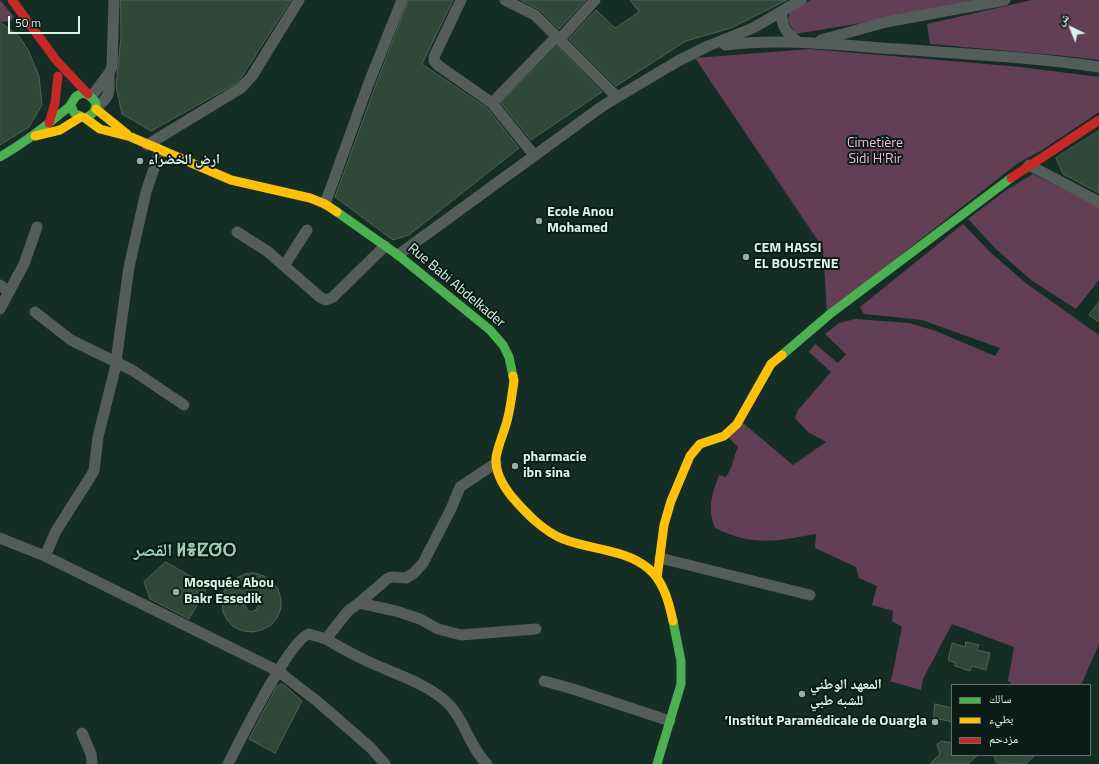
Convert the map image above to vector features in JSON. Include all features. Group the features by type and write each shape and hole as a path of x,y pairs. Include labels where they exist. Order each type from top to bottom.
{"main road":[{"path":"12,0 56,60 96,103 96,108 92,115 83,118 61,130 34,136"},
{"path":"50,123 55,103 58,76 56,60"},
{"path":"58,76 74,113 100,129 131,138"},
{"path":"0,157 34,136 50,123 69,99 73,99 80,94 90,95"},
{"path":"96,108 131,138"},
{"path":"657,578 666,519 690,456 700,444 724,436 738,424 771,364 802,336 846,302 1029,165 1099,120"},
{"name":"Rue Babi Abdelkader","path":"131,138 231,180 303,196 325,204 398,255 490,330 503,345 509,357 514,382 513,397 496,463"},
{"path":"496,463 501,481 508,493 525,512 546,529 563,539 629,557 649,569 657,578 668,599 681,661 681,684 657,764"}],"street":[{"path":"96,108 108,96 113,60 114,0"},
{"path":"147,144 241,88 252,76 299,0"},
{"path":"325,204 368,85 402,0"},
{"path":"461,0 434,57 434,61 492,104 534,155"},
{"path":"505,0 534,15 617,97"},
{"path":"492,104 596,0"},
{"path":"398,255 534,155 617,97 678,61 708,46 753,28 801,0"},
{"path":"812,42 886,22 1005,0"},
{"path":"782,12 782,26 798,42"},
{"path":"708,46 742,43 812,42 1022,59 1099,67"},
{"path":"90,95 110,73"},
{"path":"45,556 56,531 94,471 98,437 116,361 129,267 146,192 160,150"},
{"path":"1029,165 1099,202"},
{"path":"0,309 4,288 24,264 38,227"},
{"path":"284,266 307,230"},
{"path":"237,232 261,247 320,297 330,299 385,246"},
{"path":"35,312 71,340 116,361 184,404"},
{"path":"326,639 348,611 387,579 391,577 406,578 414,573 423,563 460,487 496,463"},
{"path":"0,538 45,556 278,671 318,702 371,748 385,764"},
{"path":"660,558 810,595"},
{"path":"359,602 396,611 420,619 438,629 461,635 536,629"},
{"path":"228,764 278,671 301,638 309,634 326,639 346,652 417,682 443,699 461,718 478,754 487,764"},
{"path":"544,681 670,721"},
{"path":"82,733 91,754 92,764"}],"green space":[{"path":"0,0 14,17 10,21 0,22"},
{"path":"811,0 981,0 922,13 795,34 788,20 790,12"},
{"path":"1032,0 1099,0 1099,60 930,44 927,24"},
{"name":"Cimetière Sidi H'Rir","path":"810,49 1021,67 1099,77 1099,112 1042,150 1018,163 827,313 823,248 695,58"},
{"path":"1033,174 1099,207 1099,280 1076,309 1031,280 996,249 968,219 1005,191"},
{"path":"963,224 991,253 1027,284 1099,335 1099,644 1081,684 1012,684 1008,681 1014,647 952,624 923,679 921,690 889,681 891,681 902,627 892,621 893,611 872,605 877,586 859,578 856,567 815,548 816,534 789,539 765,541 742,538 715,528 711,514 711,501 716,482 719,475 726,477 732,466 738,447 726,435 743,423 793,465 826,442 808,432 795,418 798,410 831,372 809,352 815,344 838,363 846,354 825,334 839,323 855,319 909,323 936,331 995,356 1000,348 922,320 864,314 860,307"}],"building":[{"path":"121,0 291,0 237,83 151,131 122,114 116,87 121,37"},
{"path":"409,0 453,0 422,64 487,108 519,148 409,235 393,240 335,197 375,87"},
{"path":"521,0 586,0 559,29 540,10"},
{"path":"630,0 787,0 731,28 686,41 616,86 569,39 596,10 615,28 639,12"},
{"path":"0,22 19,36 28,50 39,76 42,105 29,127 0,145"},
{"path":"557,46 602,92 531,140 501,103"},
{"path":"1099,131 1099,193 1063,174 1056,158"},
{"path":"1099,302 1099,322 1089,315"},
{"name":"Mosquée Abou Bakr Essedik","path":"166,562 208,586 189,619 150,599 144,582"},
{"path":"254,573 264,576 272,581 278,589 281,599 281,608 277,618 271,625 262,630 253,632 243,631 234,627 227,620 223,612 223,593 228,584 245,574","holes":["254,595 260,602 256,610 250,612 243,604 246,599"]},
{"path":"966,642 979,645 977,650 990,653 986,670 972,666 970,671 955,666 955,663 948,660 952,643 965,647"},
{"path":"283,684 302,701 275,753 249,739 277,686"},
{"path":"935,704 951,708 951,722 934,718"},
{"path":"942,741 951,743 951,756 977,756 968,764 930,764 940,754 937,745"},
{"path":"994,756 1034,756 1026,764 997,763"}],"traffic: fast":[{"path":"0,157 23,142 68,108 78,95 89,95 95,101 96,107 94,112 85,118 74,113 71,105"},
{"path":"782,355 830,314 1011,178"},
{"path":"337,212 398,255 490,330 503,345 509,357 513,376"},
{"path":"657,764 681,684 681,661 673,621"}],"traffic: slow":[{"path":"96,109 127,134"},
{"path":"35,136 60,130 81,117"},
{"path":"85,118 100,129 131,137 231,180 310,198 325,204 337,212"},
{"path":"657,578 664,525 671,501 690,456 700,444 724,436 737,424 771,364 782,355"},
{"path":"513,376 514,381 509,412 496,458 497,469 506,489 529,515 556,536 574,543 630,557 649,569 659,580 662,586 668,600 673,621"}],"traffic: jam":[{"path":"12,0 56,60 88,94"},
{"path":"49,123 55,103 58,76"},
{"path":"1011,178 1099,120"}],"place":[{"name":"ارض الخضراء","path":"140,161"},
{"name":"Ecole Anou Mohamed","path":"539,221"},
{"name":"CEM HASSI EL BOUSTENE","path":"746,257"},
{"name":"pharmacie ibn sina","path":"515,466"},
{"name":"Mosquée Abou Bakr Essedik","path":"176,592"},
{"name":"المعهد الوطني للشبه طبي","path":"802,694"},
{"name":"’Institut Paramédicale de Ouargla","path":"935,722"}],"district":[{"name":"القصر ⵍⴻⵇⵚⵔ","path":"185,552"}]}
